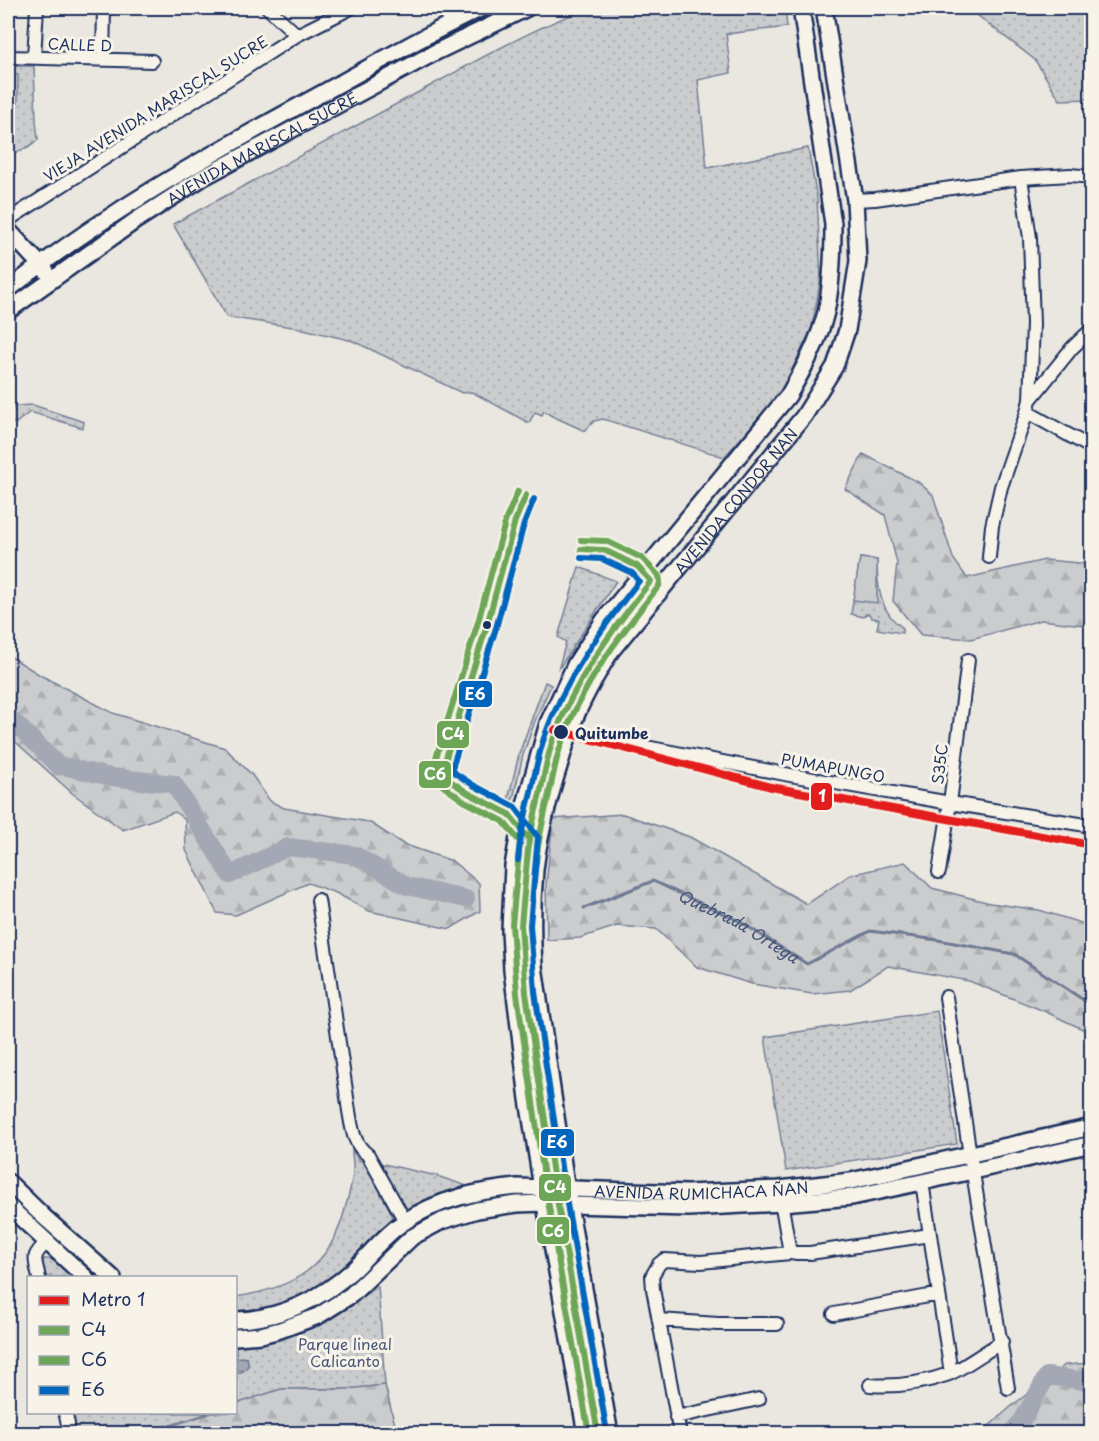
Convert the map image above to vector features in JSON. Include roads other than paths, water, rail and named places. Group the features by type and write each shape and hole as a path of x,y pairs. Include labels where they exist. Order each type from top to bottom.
{"main road":[{"name":"AVENIDA MARISCAL SUCRE","path":"8,290 124,207 196,163 426,36 482,8"},
{"name":"AVENIDA MARISCAL SUCRE","path":"8,311 135,220 202,178 434,53 527,8"},
{"name":"AVENIDA CONDOR ÑAN","path":"586,1434 528,1099 511,960 513,866 522,815 548,723 576,663 604,620 788,396 818,337 826,311 833,251 833,224 801,8"},
{"name":"AVENIDA CONDOR ÑAN","path":"610,1434 569,1205 534,966 532,930 535,871 543,822 569,732 580,706 611,651 804,416 835,366 847,330 858,261 855,200 824,8"},
{"path":"8,230 53,278"},
{"name":"AVENIDA RUMICHACA ÑAN","path":"237,1320 275,1314 310,1301 340,1281 405,1221 435,1206 473,1193 517,1187 569,1205 689,1208 781,1196 851,1182 1092,1127"},
{"name":"AVENIDA RUMICHACA ÑAN","path":"237,1338 280,1330 318,1316 336,1306 412,1237 442,1221 477,1210 518,1204 567,1189 852,1197 1092,1144"},
{"path":"8,1182 111,1276"},
{"path":"8,1208 84,1276"},
{"path":"275,1314 280,1330"}],"street":[{"path":"34,57 37,8"},
{"path":"104,8 104,60"},
{"path":"268,8 297,35"},
{"name":"VIEJA AVENIDA MARISCAL SUCRE","path":"8,220 297,35 351,8"},
{"name":"CALLE D","path":"8,57 152,62"},
{"path":"855,200 874,200 1021,178 1070,175 1092,177"},
{"path":"989,557 1001,487 1028,406 1033,324 1030,249 1021,178"},
{"path":"1028,406 1071,348 1092,329"},
{"path":"1028,406 1092,448"},
{"name":"S35C","path":"939,872 968,660"},
{"name":"PUMAPUNGO","path":"569,732 950,803 1092,826"},
{"path":"318,900 351,1122 356,1142 368,1155 405,1221"},
{"path":"946,997 970,1155 993,1267 1008,1388"},
{"path":"922,1182 951,1373"},
{"path":"8,1208 20,1195"},
{"path":"781,1196 790,1253"},
{"path":"680,1434 652,1276 664,1260 701,1262 810,1253 930,1235"},
{"path":"39,1276 34,1257 46,1242"},
{"path":"834,1314 939,1294"},
{"path":"659,1320 718,1324 777,1324"},
{"path":"870,1385 892,1387 951,1373 1002,1342"},
{"path":"676,1417 759,1399"}],"water":[{"path":"237,1358 247,1358 248,1361 244,1370 237,1374"}],"waterway":[{"name":"Quebrada Ortega","path":"8,716 58,765 111,777 174,784 230,875 288,847 355,855 407,886 466,899"},
{"name":"Quebrada Ortega","path":"584,908 653,881 739,921 807,964 870,931 938,940 1014,954 1088,1003 1092,1003"},
{"path":"1010,1434 1022,1421 1047,1376 1092,1382"}],"metro line":[{"name":"1","path":"555,730 771,787 1092,845"}],"place":[{"name":"Quitumbe","path":"561,732"}],"park label":[{"name":"Parque lineal Calicanto","path":"345,1352"}]}
